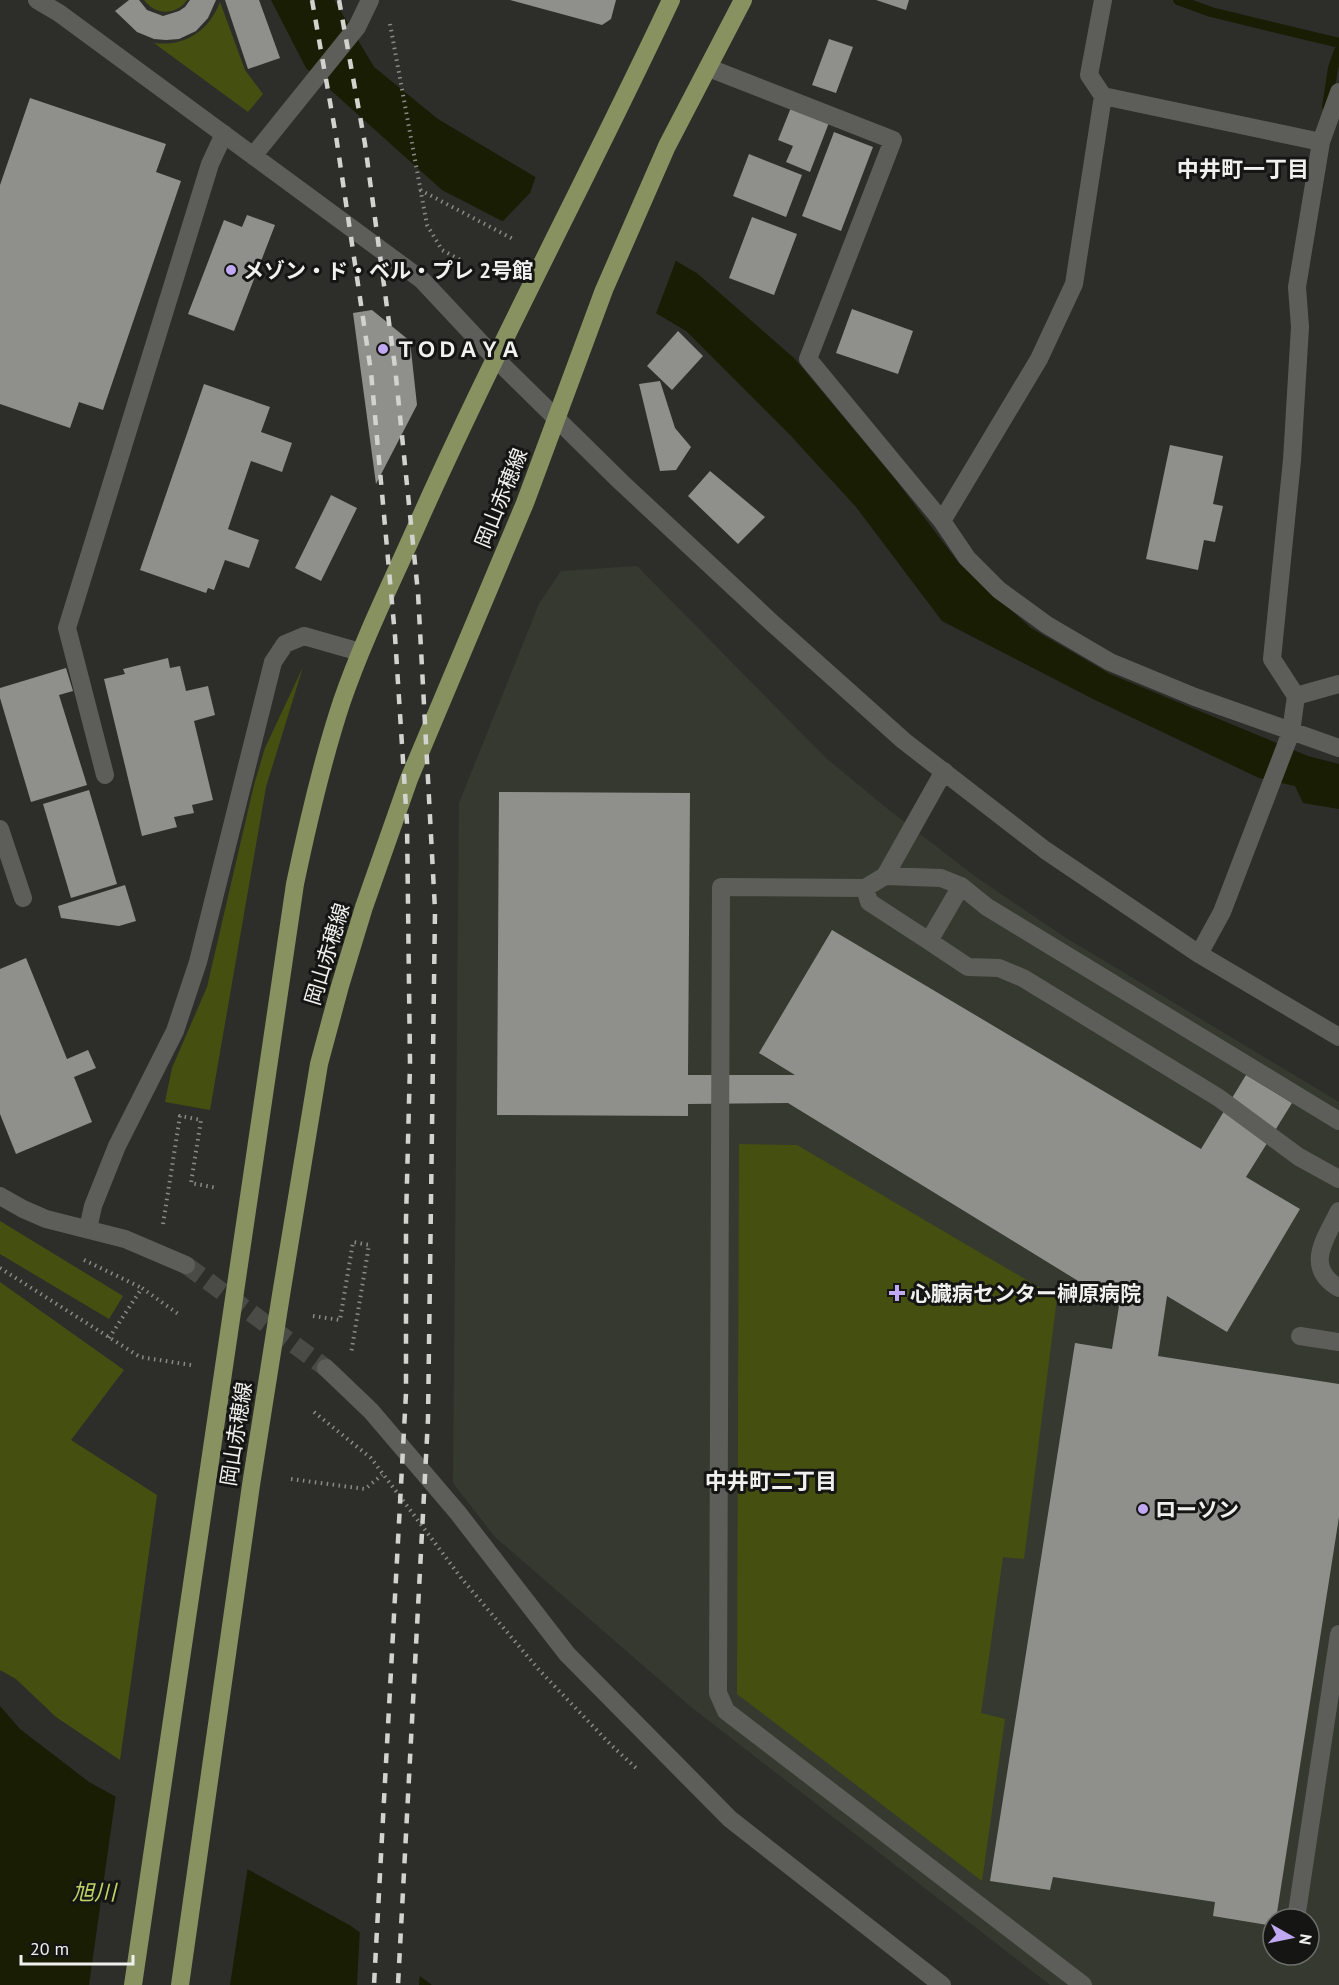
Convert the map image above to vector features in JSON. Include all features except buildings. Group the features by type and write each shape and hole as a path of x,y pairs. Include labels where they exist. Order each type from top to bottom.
{"main road":[{"name":"岡山赤穂線","path":"133,1985 295,884 326,753 360,652 442,468 671,0"},
{"name":"岡山赤穂線","path":"180,1985 251,1485 319,1064 340,986 364,907 409,779 525,503 604,290 667,146 743,0"}],"street":[{"path":"37,0 59,13 422,280 556,419 770,621 904,741 1045,850 1199,954 1339,1037"},
{"path":"253,156 357,27 370,0"},
{"path":"942,521 1038,359 1074,284 1103,96 1089,75 1103,0"},
{"path":"708,68 893,140 808,359 942,521 967,558 999,590 1056,630 1110,662 1288,738 1339,748"},
{"path":"1199,954 1222,912 1288,738 1296,696 1272,658 1292,460 1300,327 1297,287 1321,142 1339,92"},
{"path":"1103,96 1321,142"},
{"path":"105,775 67,628 206,175 224,134"},
{"path":"88,1229 93,1206 117,1146 175,1031 198,962 273,662 285,644 304,636 360,652"},
{"path":"1296,696 1339,684"},
{"path":"944,771 885,876 865,888 721,887 718,1693 726,1711 1083,1985"},
{"path":"0,829 23,898"},
{"path":"885,876 941,878 961,886 987,907 1339,1121"},
{"path":"929,941 961,886"},
{"path":"865,888 869,902 968,967 999,968 1023,978 1219,1098 1299,1157 1339,1179"},
{"path":"0,1196 46,1219 125,1239 186,1265"},
{"path":"1339,1211 1319,1257 1321,1270 1327,1279 1339,1288"},
{"path":"1300,1336 1339,1342"},
{"path":"326,1368 372,1411 422,1470 567,1654 730,1819 942,1985"},
{"path":"1298,1907 1339,1634"}],"path":[{"path":"389,19 427,225 442,250 462,261"},
{"path":"420,189 515,240"},
{"path":"163,1224 180,1116 201,1120 191,1183 217,1188"},
{"path":"313,1316 340,1320 353,1242 369,1245 351,1354"},
{"path":"0,1268 140,1357 191,1365"},
{"path":"109,1338 142,1288 181,1316"},
{"path":"291,1479 365,1489 382,1475"}],"shaded area":[{"name":"心臓病センター榊原病院","path":"637,566 826,758 976,877 1063,936 1339,1102 1339,1985 1050,1985 691,1707 495,1537 453,1483 459,803 539,604 561,571"}],"green space":[{"path":"144,0 187,0 177,9 166,12 154,9"},
{"path":"220,2 245,70 263,94 248,112 154,43 176,42 195,35 209,21"},
{"path":"303,667 266,787 210,1110 165,1102 172,1068 207,987 254,785 265,748"},
{"path":"739,1144 797,1145 1057,1298 1024,1559 1003,1557 981,1713 1005,1719 982,1881 737,1694"},
{"path":"0,1221 123,1296 109,1319 0,1254"},
{"path":"0,1282 124,1370 71,1440 157,1495 120,1760 56,1717 16,1679 0,1670"}],"water":[{"path":"271,0 334,0 374,67 438,119 698,274 795,359 895,479 958,562 1031,628 1110,674 1308,756 1339,764 1339,809 1303,803 1295,786 1259,778 1093,699 942,621 856,507 790,435 686,331 502,221 442,190 306,68"},
{"name":"旭川","path":"0,1706 20,1729 89,1782 351,1926 432,1985 0,1985"}],"pier":[{"path":"537,173 677,258 655,316 500,224 530,193"},
{"path":"116,1794 248,1866 230,1985 89,1985"},
{"path":"360,1928 420,1972 419,1985 357,1985"}],"waterway":[{"path":"1178,0 1211,12 1339,43"},
{"path":"1327,107 1333,68 1339,51"}],"tunnel":[{"path":"186,1265 326,1368"}],"railway":[{"path":"312,0 336,136 371,372 395,636 407,823 410,1064 406,1220 406,1393 374,1985"},
{"path":"339,0 365,144 395,367 418,593 435,910 428,1419 398,1985"}],"place":[{"name":"メゾン・ド・ベル・プレ 2号館","path":"231,270"},
{"name":"ＴＯＤＡＹＡ","path":"383,349"},
{"name":"心臓病センター榊原病院","path":"897,1293"},
{"name":"ローソン","path":"1143,1509"}],"district":[{"name":"中井町一丁目","path":"1243,169"},
{"name":"中井町二丁目","path":"771,1481"}]}
